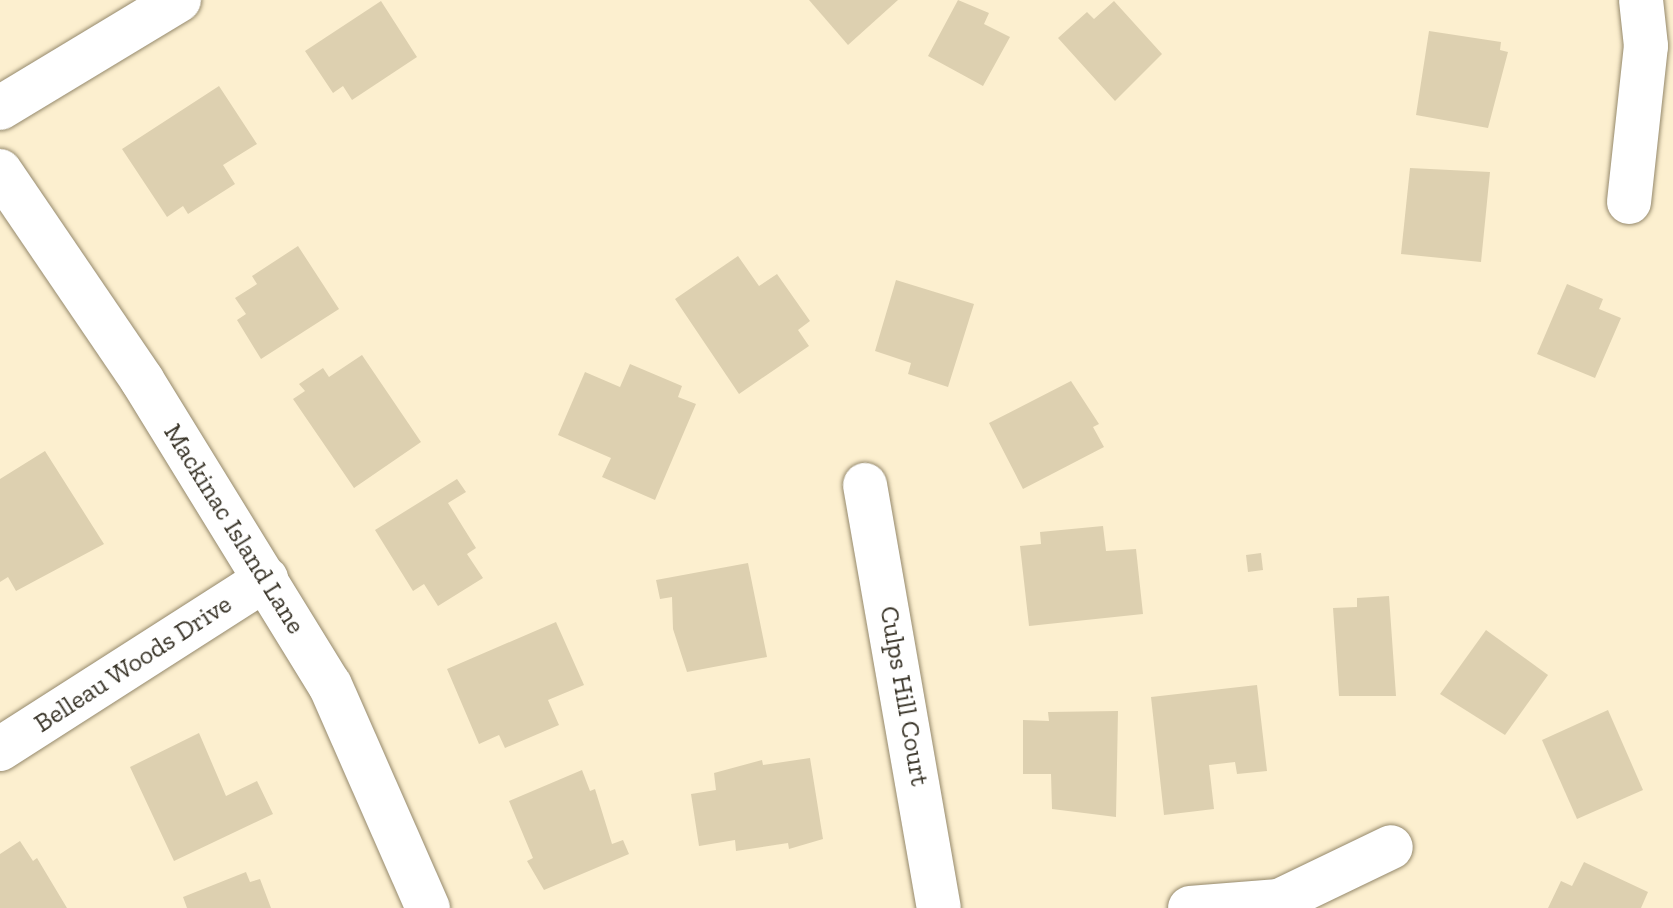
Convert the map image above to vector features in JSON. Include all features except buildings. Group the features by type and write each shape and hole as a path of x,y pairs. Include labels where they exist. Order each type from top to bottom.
{"street":[{"path":"0,108 179,0"},
{"path":"1629,202 1646,46 1641,0"},
{"name":"Mackinac Island Lane","path":"0,171 66,263 266,579 365,753 428,908"},
{"name":"Culps Hill Court","path":"865,485 939,908"},
{"name":"Belleau Woods Drive","path":"0,749 266,579"},
{"path":"1190,908 1279,901 1391,847"}]}
